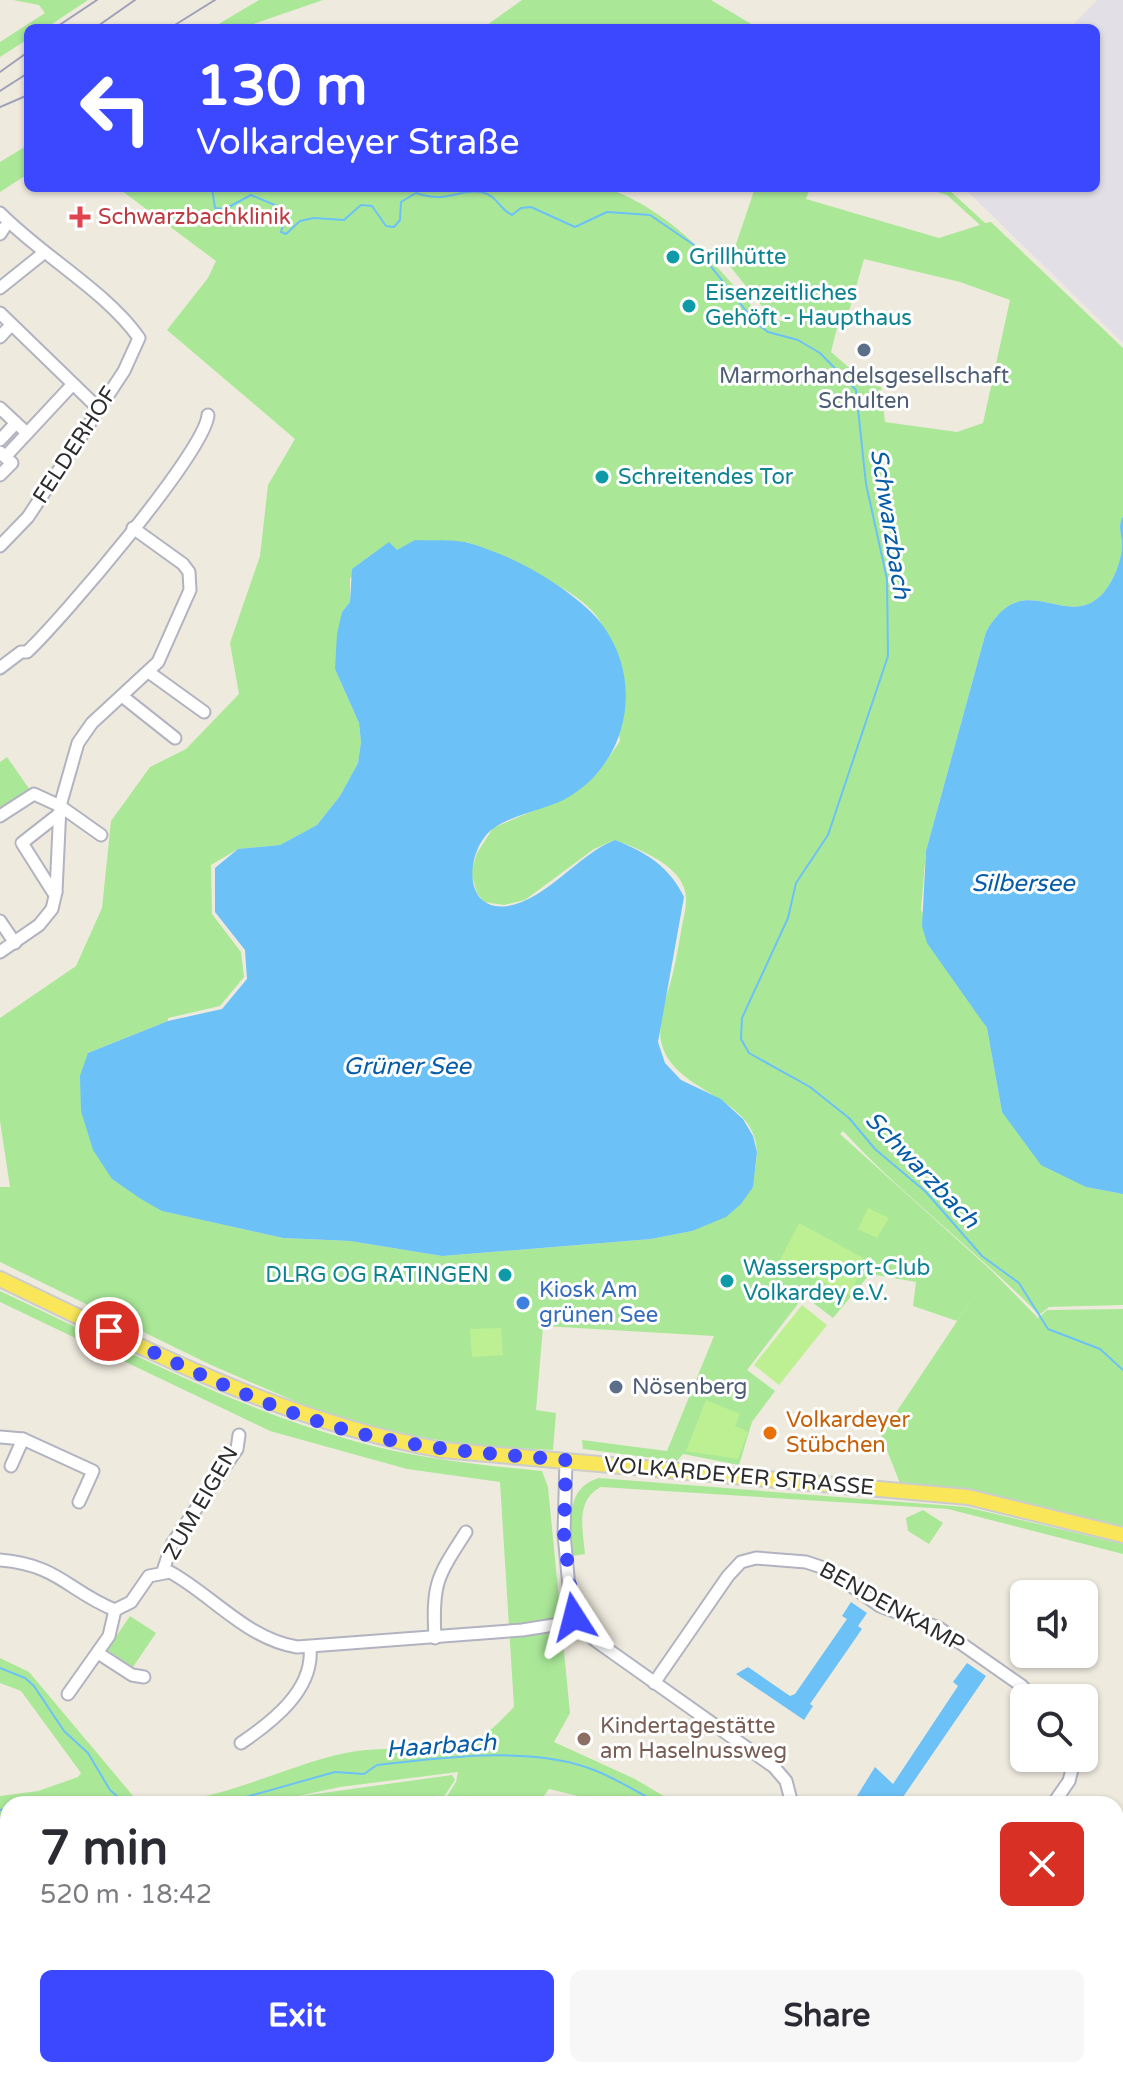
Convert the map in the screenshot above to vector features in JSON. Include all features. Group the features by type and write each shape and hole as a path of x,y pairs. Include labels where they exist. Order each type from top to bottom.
{"main road":[{"name":"VOLKARDEYER STRASSE","path":"0,1279 191,1370 317,1421 442,1450 968,1497 1123,1535"}],"street":[{"name":"FELDERHOF","path":"0,213 91,289 139,338 134,355 28,517 0,546"},
{"path":"0,288 40,256"},
{"path":"0,313 99,409"},
{"path":"0,337 11,325"},
{"path":"0,475 12,463 2,454 27,433 73,384"},
{"path":"0,408 27,433"},
{"path":"0,668 21,652 27,652 60,620 207,428 208,415"},
{"path":"0,440 16,423"},
{"path":"0,952 46,917 56,892 59,810 78,743 92,723 150,673 168,646 191,581 183,564 133,528"},
{"path":"150,673 204,712"},
{"path":"122,696 175,738"},
{"path":"0,816 30,795 101,835"},
{"path":"56,892 38,871 22,843 59,810"},
{"path":"0,921 15,943"},
{"name":"ZUM EIGEN","path":"163,1571 172,1544 237,1449 239,1435"},
{"path":"0,1437 23,1439 93,1471 79,1502"},
{"path":"11,1466 23,1439"},
{"path":"566,1460 564,1534 574,1617 596,1641 774,1767 786,1781 790,1796"},
{"path":"435,1638 433,1595 436,1580 466,1532"},
{"name":"BENDENKAMP","path":"654,1683 728,1576 741,1562 756,1558 806,1562 827,1569 880,1606 939,1628 1019,1684"},
{"path":"0,1560 44,1569 115,1610 126,1607 149,1576 163,1571 269,1638 310,1648 522,1630 554,1625 574,1617"},
{"path":"68,1694 98,1653 114,1624 115,1610"},
{"path":"241,1743 280,1713 307,1675 310,1648"},
{"path":"98,1653 132,1675 144,1677"},
{"path":"1059,1796 1071,1772"}],"shaded area":[{"path":"1097,0 1123,0 1123,343 968,192 1100,192 1100,24 1074,24"}],"green space":[{"path":"13,0 88,0 52,24 28,24 45,13 39,5"},
{"path":"259,0 323,0 254,24 219,24"},
{"path":"522,0 711,0 751,24 489,24"},
{"path":"24,27 24,42 0,57 0,42"},
{"path":"24,147 24,177 0,192 0,162"},
{"path":"123,192 616,192 673,225 758,313 768,319 790,322 761,305 729,265 754,192 809,192 806,199 939,238 980,225 947,195 938,192 951,192 985,223 991,222 1123,348 1123,516 1121,552 1116,570 1104,592 1090,603 1075,607 1030,600 1015,603 1000,612 986,632 926,851 921,910 987,1028 1002,1112 1086,1187 1123,1194 1123,1305 1049,1307 1039,1315 843,1131 840,1134 992,1271 1038,1318 1047,1310 1123,1309 1123,1530 901,1486 881,1435 990,1272 957,1321 913,1306 916,1282 870,1274 833,1318 804,1296 747,1370 775,1391 752,1422 739,1465 683,1454 677,1461 583,1449 582,1440 667,1451 714,1336 543,1326 536,1410 556,1413 553,1450 471,1446 345,1423 211,1365 0,1262 0,1187 10,1187 0,1121 0,1018 76,966 102,908 111,821 150,767 186,749 239,694 230,643 260,556 268,485 295,439 167,330 208,278 216,261","holes":["864,259 960,282 1010,300 983,423 957,432 885,422 881,387 868,384 831,352 837,328 844,329","467,542 562,587 594,612 602,625 608,648 620,741 601,769 575,793 493,828 477,853 471,872 477,893 484,902 504,905 525,900 594,849 615,840 661,861 671,869 684,888 686,904 676,961 661,1018 662,1045 670,1061 682,1074 729,1106 753,1132 757,1151 753,1187 692,1231 651,1239 442,1256 350,1241 283,1238 163,1211 112,1179 88,1053 168,1021 168,1018 220,1006 244,977 241,952 212,914 211,865 238,849 280,845 317,825 340,796 358,763 361,742 359,723 335,669 342,612 350,602 350,578"]},
{"path":"7,757 30,790 0,811 0,762"},
{"path":"868,1208 889,1218 877,1238 858,1229"},
{"path":"799,1223 865,1259 850,1295 780,1260"},
{"path":"0,1291 174,1374 308,1427 400,1452 542,1471 548,1487 570,1713 554,1742 635,1779 664,1796 578,1796 549,1789 544,1796 447,1796 458,1772 340,1787 299,1796 205,1796 331,1756 384,1749 440,1748 466,1743 486,1733 514,1707 500,1482 407,1469 270,1431 0,1302"},
{"path":"802,1305 827,1325 779,1385 754,1365"},
{"path":"501,1328 503,1355 472,1357 470,1329"},
{"path":"706,1400 740,1414 735,1426 748,1432 738,1459 686,1451"},
{"path":"599,1478 966,1507 1123,1544 1123,1554 948,1509 601,1487 587,1500 582,1516 585,1554 573,1556 571,1521 575,1499 588,1483"},
{"path":"923,1510 943,1523 929,1544 908,1531 906,1518"},
{"path":"130,1616 156,1633 133,1667 107,1650"},
{"path":"0,1658 29,1672 133,1796 0,1796 38,1791 78,1777 81,1773 21,1691 0,1683"},
{"path":"452,1775 455,1780 444,1796 301,1796"}],"water":[{"name":"Silbersee","path":"1123,516 1123,1194 1086,1187 1041,1165 1002,1112 987,1028 927,943 922,926 926,851 986,632 1000,612 1015,603 1030,600 1075,607 1090,603 1104,592 1120,558"},
{"name":"Grüner See","path":"415,540 469,543 534,570 590,611 607,632 619,656 625,681 625,707 620,732 609,756 593,777 572,795 494,828 478,849 472,877 482,899 492,905 508,906 536,895 615,840 647,855 672,877 684,897 658,1042 665,1063 681,1080 721,1099 743,1119 753,1136 757,1152 753,1187 741,1204 726,1217 692,1231 651,1239 442,1256 350,1241 283,1238 162,1211 112,1179 93,1150 81,1111 80,1076 88,1053 168,1021 222,1009 247,979 245,950 215,912 215,868 238,849 280,845 317,825 340,796 358,763 361,742 359,723 335,669 337,634 342,612 350,602 352,569 389,542 397,550"},
{"path":"851,1602 867,1613 858,1626 862,1629 810,1704 813,1706 804,1720 736,1674 748,1667 790,1696 795,1694 847,1619 842,1616"},
{"path":"967,1663 986,1676 904,1796 857,1796 875,1767 893,1784 958,1686 953,1682"}],"waterway":[{"name":"Schwarzbach","path":"213,192 215,208 225,209 251,195 282,208 285,219 281,232 286,234 300,221 314,218 344,220 361,205 372,206 386,226 394,227 400,220 401,202 416,193 437,197 466,192"},
{"name":"Schwarzbach","path":"481,192 491,196 512,215 521,208 531,207 575,227 607,212 650,215 694,245 754,321 768,332 798,340 820,353 856,390 866,484 887,579 888,656 828,835 796,883 788,918 742,1018 741,1039 749,1053 810,1087 849,1118 875,1149 926,1192 982,1256 1019,1283 1048,1329 1100,1349 1123,1370"},
{"name":"Haarbach","path":"0,1668 25,1678 34,1686 64,1731 88,1753 117,1796"},
{"name":"Haarbach","path":"250,1796 335,1772 364,1774 377,1765 486,1756 570,1762 603,1774 645,1796"}],"railway":[{"path":"61,24 97,0"},
{"path":"101,24 135,0"},
{"path":"176,24 215,0"},
{"path":"0,72 24,55"},
{"path":"0,91 24,76"},
{"path":"0,107 24,97"}],"place":[{"name":"Schwarzbachklinik","path":"80,217"},
{"name":"Grillhütte","path":"673,257"},
{"name":"Eisenzeitliches Gehöft - Haupthaus","path":"689,306"},
{"name":"Marmorhandelsgesellschaft Schulten","path":"864,350"},
{"name":"Schreitendes Tor","path":"602,477"},
{"name":"DLRG OG RATINGEN","path":"505,1275"},
{"name":"Wassersport-Club Volkardey e.V.","path":"727,1281"},
{"name":"Kiosk Am grünen See","path":"523,1303"},
{"name":"Nösenberg","path":"616,1387"},
{"name":"Volkardeyer Stübchen","path":"770,1433"},
{"name":"Kindertagestätte am Haselnussweg","path":"584,1739"}],"route":[{"path":"109,1331 250,1396 359,1433 442,1450 566,1460 564,1534 574,1617"}]}
